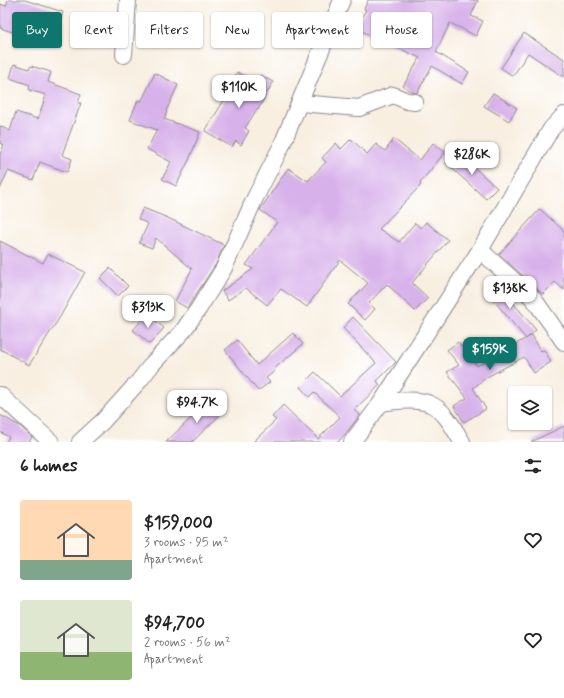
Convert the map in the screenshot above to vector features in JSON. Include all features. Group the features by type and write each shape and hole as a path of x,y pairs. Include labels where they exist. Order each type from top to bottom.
{"street":[{"path":"124,55 128,0"},
{"path":"80,442 90,434 124,398 153,363 183,331 224,268 255,198 281,147 342,0"},
{"path":"300,103 359,108 393,95 407,101 415,102"},
{"path":"352,442 381,403 480,250 551,129 564,115"},
{"path":"480,250 533,298 564,342"},
{"path":"0,395 51,442"},
{"path":"381,403 404,400 430,404 443,414 462,442"}],"building":[{"path":"8,0 25,0 63,12 62,15 62,12 12,12 12,32 0,28 0,4 6,6"},
{"path":"368,0 478,0 471,16 483,21 476,36 450,23 436,52 469,72 462,84 432,66 417,93 403,86 420,58 398,48 432,48 432,12 371,12 371,35 363,32 363,15 366,10 364,9"},
{"path":"524,33 564,59 564,77 528,53 513,76 501,68"},
{"path":"14,64 29,69 31,66 51,72 48,82 81,94 78,103 81,103 62,155 72,159 67,172 40,162 33,180 8,171 0,189 0,154 4,145 0,143 0,126 10,131 16,112 38,119 46,95 29,90 30,85 10,78"},
{"path":"237,72 256,82 260,75 273,82 258,110 257,109 245,128 249,131 241,145 236,141 232,147 205,131 228,94 226,92"},
{"path":"155,73 178,85 164,119 200,132 189,160 176,186 162,179 171,162 147,149 157,130 130,120 138,100 141,102"},
{"path":"493,93 517,108 509,121 484,106"},
{"path":"351,139 367,154 376,144 385,151 394,139 420,160 433,143 445,152 420,183 421,185 379,229 399,242 415,223 421,228 426,222 448,240 412,283 428,298 415,311 387,284 369,303 375,309 365,320 348,304 368,283 340,260 307,307 281,289 267,305 246,288 228,300 222,291 253,269 246,265 277,222 260,210 288,168 308,181 326,162 322,158 336,143 341,149"},
{"path":"457,152 497,188 486,199 446,163"},
{"path":"143,208 168,218 224,245 216,264 187,308 175,301 192,269 156,238 152,248 139,243 148,224 138,219"},
{"path":"540,209 564,231 564,290 555,282 543,294 499,254"},
{"path":"0,241 43,263 48,254 85,272 60,317 29,365 0,349"},
{"path":"110,268 128,286 118,296 100,278"},
{"path":"495,281 536,330 526,339 485,290"},
{"path":"147,314 164,328 150,344 133,330"},
{"path":"353,317 396,362 377,381 380,385 354,410 360,415 347,432 338,442 253,442 276,420 272,417 283,405 318,439 340,417 314,392 309,397 300,387 315,372 340,396 376,363 343,328"},
{"path":"293,333 303,344 274,369 275,371 266,378 270,382 258,391 225,350 237,340 257,365"},
{"path":"532,335 541,351 544,350 551,362 534,373 524,357 487,377 473,388 486,409 464,422 454,406 467,398 447,372 459,365 447,350 458,342 477,366"},
{"path":"210,400 222,413 192,442 166,442"},
{"path":"0,415 20,426 32,437 29,442 6,442 9,437 0,432"},
{"path":"564,426 564,442 531,442"}]}
